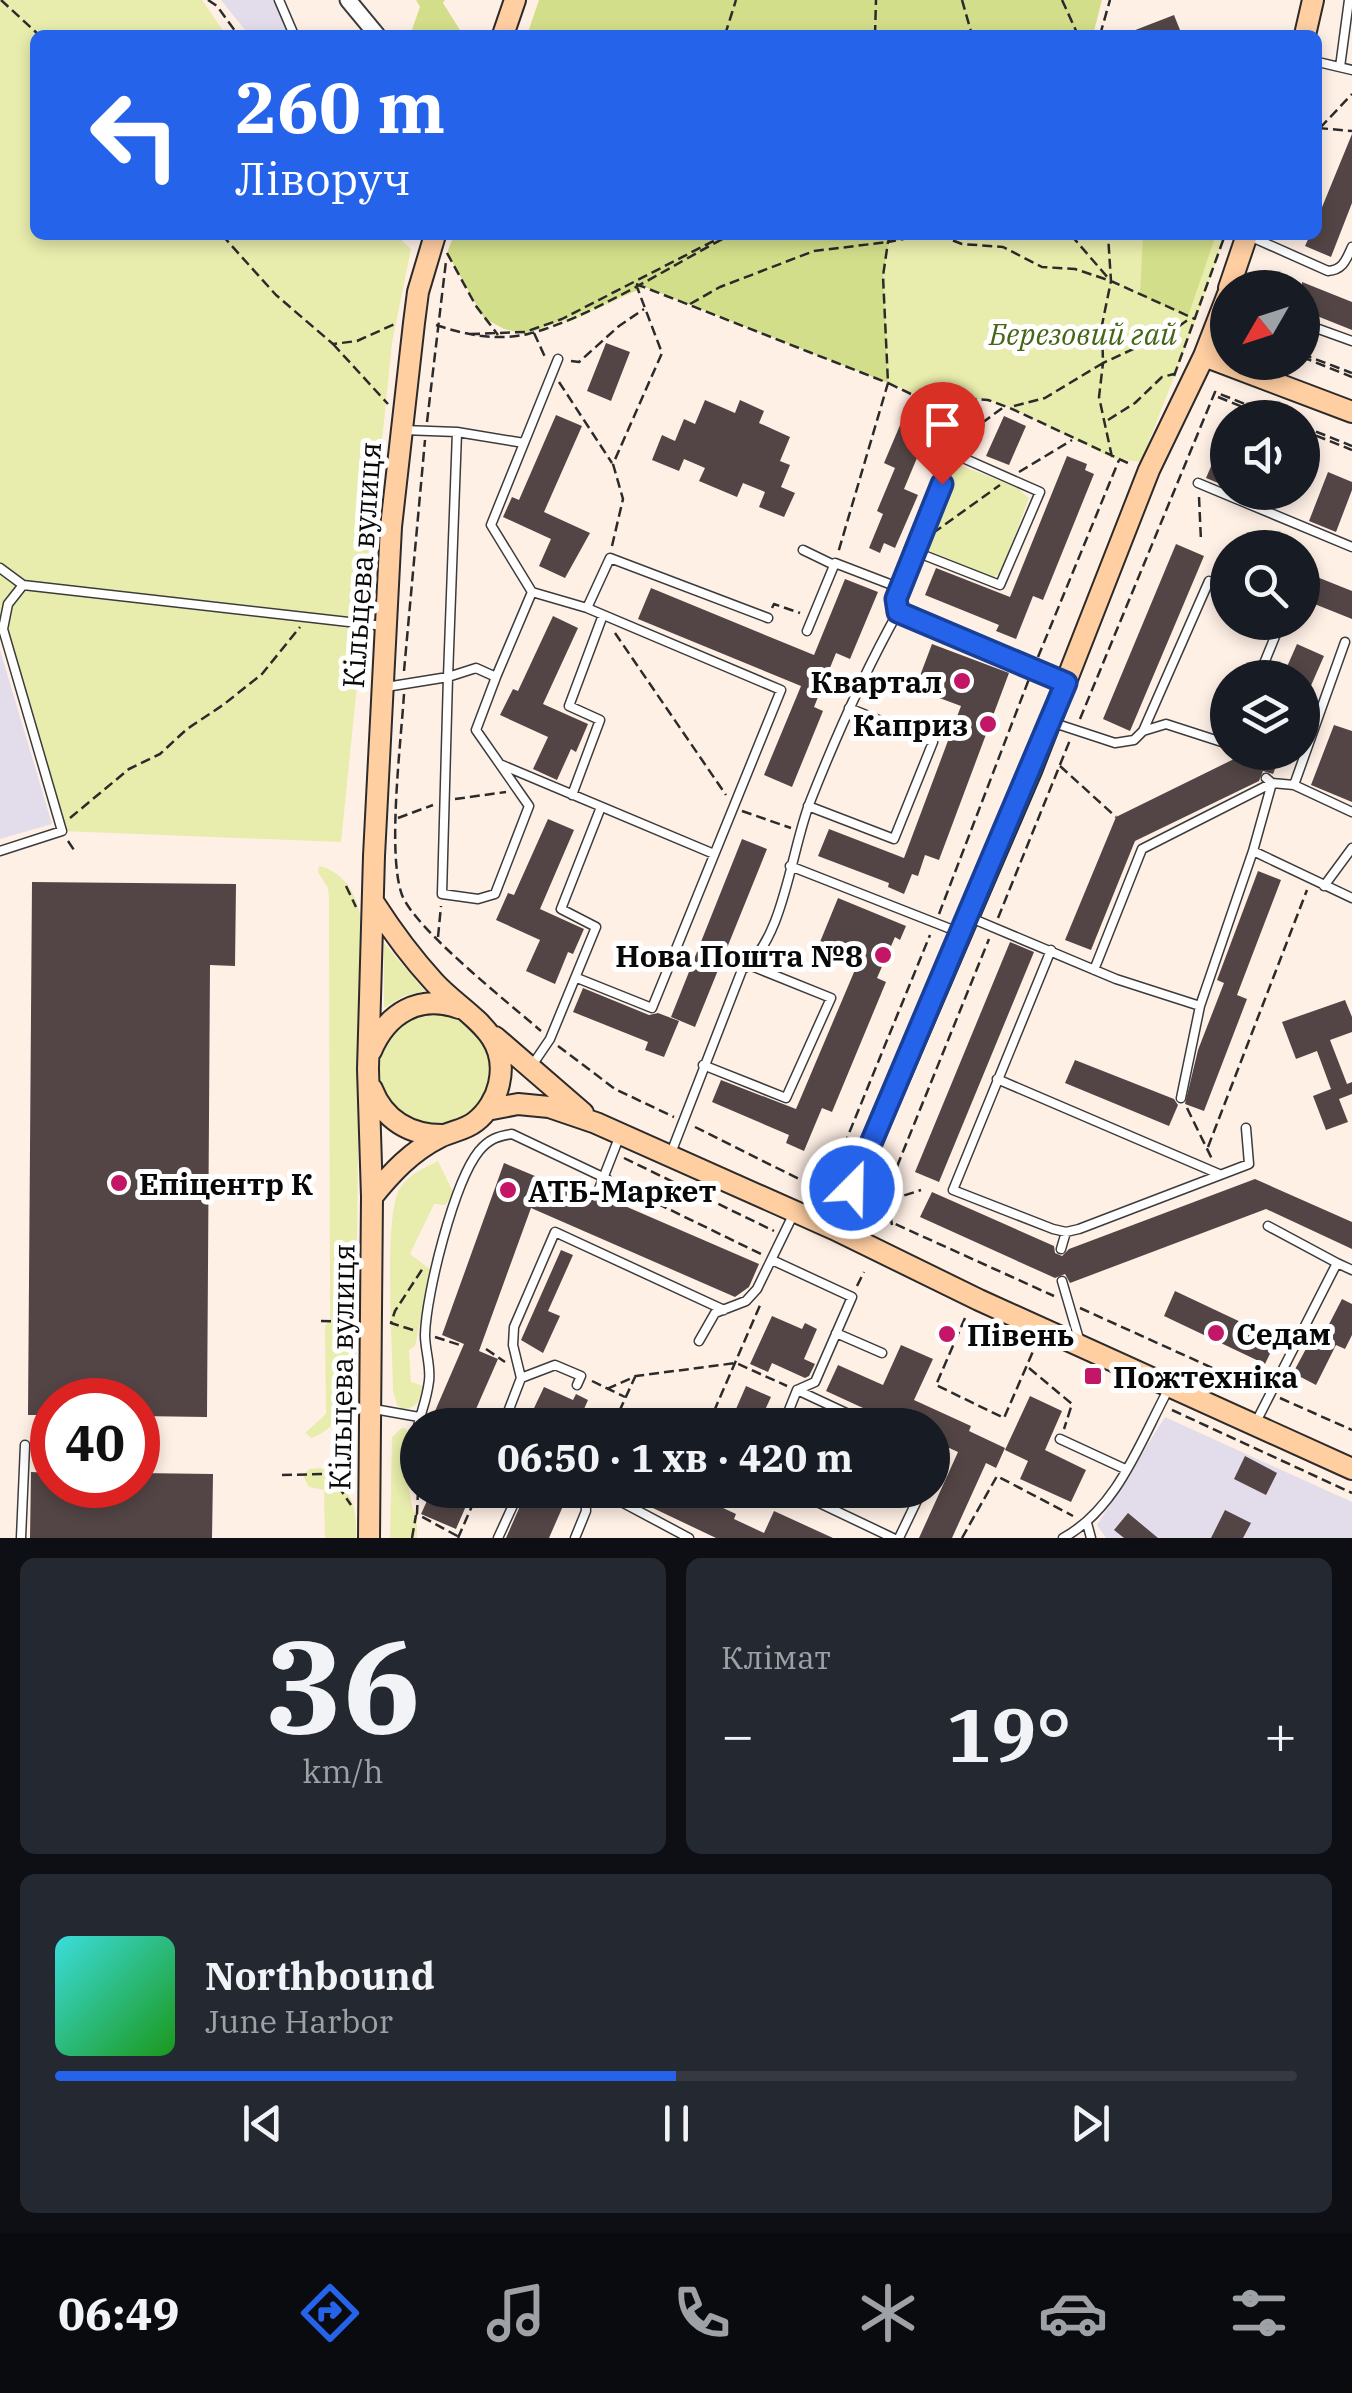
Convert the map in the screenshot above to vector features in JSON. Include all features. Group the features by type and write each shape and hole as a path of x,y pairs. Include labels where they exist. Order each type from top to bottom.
{"main road":[{"path":"504,30 515,0"},
{"path":"1306,30 1313,0"},
{"name":"Кільцева вулиця","path":"369,1538 372,1196 368,1069 384,626 401,421 418,292 434,240"},
{"path":"1235,270 1244,240"},
{"path":"834,1229 1051,722 1149,470 1210,340"},
{"path":"1204,356 1352,412"},
{"path":"374,903 417,962 464,1009 616,1144 669,1158 834,1229 979,1300 1352,1469"},
{"name":"Кільцева вулиця","path":"444,1135 412,1132 398,1124 376,1100 368,1069 371,1050 379,1032 408,1008 446,1003 464,1009"},
{"path":"372,1196 404,1161 444,1135 475,1122 487,1110 497,1093 501,1074 500,1054 492,1035"},
{"path":"487,1110 518,1104 550,1107 596,1124"}],"street":[{"path":"348,0 373,30"}],"lane":[{"path":"279,0 292,30"},
{"path":"1340,67 1350,0"},
{"path":"1322,63 1352,70"},
{"path":"1257,240 1328,271 1343,265 1352,248"},
{"path":"1320,329 1352,341"},
{"path":"558,359 491,524 532,592 588,608 781,690 652,1008 577,978"},
{"path":"401,421 426,431 524,443"},
{"path":"457,432 442,894 478,899 495,894 528,806 476,730 532,592"},
{"path":"669,1158 742,970 757,960 782,902 808,806 864,672 898,612 896,599 960,439"},
{"path":"918,547 1000,585 1040,492 954,454"},
{"path":"1198,483 1352,547"},
{"path":"803,550 900,588"},
{"path":"588,608 610,558 768,618"},
{"path":"807,631 835,564"},
{"path":"0,568 23,585 384,626"},
{"path":"1143,732 1210,581"},
{"path":"0,851 62,831 3,629 8,604 23,585"},
{"path":"898,612 1066,683"},
{"path":"572,795 600,720 568,706 603,615"},
{"path":"1294,786 1344,642"},
{"path":"382,687 404,686 476,668 496,677"},
{"path":"808,806 894,839 934,742 849,708"},
{"path":"1051,722 1115,743 1134,740 1143,732 1166,724 1210,738"},
{"path":"500,765 714,854"},
{"path":"1182,1101 1200,1006 1253,851 1269,780"},
{"path":"1094,970 1142,849 1269,780 1294,786 1352,812"},
{"path":"529,1070 550,1039 596,928 561,909 601,807"},
{"path":"1324,886 1352,848"},
{"path":"1253,851 1352,898"},
{"path":"790,866 964,925 994,927 1094,970 1200,1006"},
{"path":"1051,950 953,1190 1066,1232 1249,1164 1246,1128"},
{"path":"703,1065 786,1098 832,998 749,965"},
{"path":"997,1079 1218,1174"},
{"path":"421,1408 429,1380 425,1334 443,1237 468,1168 480,1150 495,1136 512,1134 605,1178"},
{"path":"597,1194 616,1144"},
{"path":"699,1341 715,1313 746,1301 757,1289 794,1213"},
{"path":"1268,1226 1352,1270"},
{"path":"578,1243 580,1229"},
{"path":"509,1408 520,1378 514,1327 555,1232 724,1310"},
{"path":"1061,1250 1066,1232"},
{"path":"772,1260 852,1296 815,1382 797,1390 790,1408"},
{"path":"1254,1426 1337,1264"},
{"path":"1062,1281 1080,1343"},
{"path":"836,1333 882,1352"},
{"path":"520,1378 555,1364 579,1381"},
{"path":"1062,1538 1087,1523 1106,1504 1170,1385"},
{"path":"797,1390 836,1408"},
{"path":"370,1408 400,1414"},
{"path":"1060,1440 1125,1470"},
{"path":"21,1538 25,1446"},
{"path":"498,1538 512,1508"},
{"path":"575,1538 586,1508"},
{"path":"633,1508 689,1538"},
{"path":"831,1508 896,1538 912,1508"},
{"path":"1087,1523 1091,1538"}],"path":[{"path":"1,0 34,30"},
{"path":"208,0 234,30"},
{"path":"727,30 736,0"},
{"path":"875,30 876,0"},
{"path":"962,0 971,30"},
{"path":"1062,0 1076,30"},
{"path":"1101,30 1110,0"},
{"path":"1322,125 1352,94"},
{"path":"1322,128 1352,131"},
{"path":"226,240 276,295 333,344 401,421"},
{"path":"499,335 525,332 562,319 718,240"},
{"path":"436,324 468,336 533,332 563,321 719,240"},
{"path":"689,305 720,287 814,250 896,240"},
{"path":"951,240 1003,247 1042,266 1075,270 1111,281 1196,320"},
{"path":"1075,240 1111,281"},
{"path":"1108,240 1111,281 1102,325 1099,397 1112,458"},
{"path":"1170,386 1223,240"},
{"path":"835,564 888,383 883,276 888,242"},
{"path":"499,335 476,306 447,253 436,324 404,686 397,818 402,894 421,922 438,938 550,1039 615,1089 825,1192"},
{"path":"636,284 914,395 960,439 1004,406"},
{"path":"613,464 662,353 636,284"},
{"path":"558,359 579,362 645,308"},
{"path":"1010,408 1045,398 1103,363 1172,332 1191,318"},
{"path":"333,344 358,341 400,322 414,323"},
{"path":"533,332 553,372 613,464 623,499 610,558"},
{"path":"1320,362 1352,375"},
{"path":"1106,421 1135,403 1162,377 1175,373"},
{"path":"1201,389 1231,400"},
{"path":"914,395 988,400 1140,468"},
{"path":"1217,395 1229,400"},
{"path":"892,1224 888,1201 898,1164 1058,766 1217,395"},
{"path":"1320,435 1352,448"},
{"path":"918,547 1009,478 1073,439"},
{"path":"1033,669 1119,460"},
{"path":"1198,483 1201,541"},
{"path":"780,606 812,618"},
{"path":"603,615 735,808 800,832"},
{"path":"60,825 129,769 160,754 187,728 224,706 262,674 306,617"},
{"path":"1058,766 1116,817"},
{"path":"1208,1147 1311,880"},
{"path":"438,938 442,894"},
{"path":"1182,1101 1218,1174"},
{"path":"616,1144 785,1236"},
{"path":"605,1178 772,1260"},
{"path":"888,1201 920,1190"},
{"path":"882,1218 1352,1430"},
{"path":"424,1266 391,1323 460,1346"},
{"path":"852,1296 864,1272"},
{"path":"716,1408 761,1302 757,1289"},
{"path":"965,1318 936,1385 1004,1418 1034,1348"},
{"path":"320,1321 354,1322"},
{"path":"486,1349 520,1378"},
{"path":"607,1389 636,1376 736,1363 797,1390"},
{"path":"1026,1366 1072,1404 1060,1440"},
{"path":"338,1416 354,1375"},
{"path":"621,1408 636,1376"},
{"path":"579,1381 625,1398"},
{"path":"1160,1405 1352,1494"},
{"path":"282,1475 323,1474 338,1486 353,1511"},
{"path":"962,1538 998,1476 1087,1523"},
{"path":"412,1538 416,1508"},
{"path":"416,1514 460,1538 472,1508"}],"shaded area":[{"path":"221,0 278,0 287,30 245,30"},
{"path":"0,650 52,824 0,839"},
{"path":"1165,1417 1352,1502 1352,1538 1106,1538 1097,1525"}],"green space":[{"path":"0,0 202,0 223,30 30,30 30,240 401,240 411,249 392,343 341,842 62,831 0,630"},
{"path":"416,0 445,0 443,3 460,30 412,30 420,7"},
{"path":"539,0 1102,0 1094,30 529,30"},
{"path":"452,240 902,240 888,243 883,277 888,383 645,287 526,334 504,329 484,318 447,253"},
{"name":"Березовий гай","path":"460,240 1223,240 1141,462 1112,458 988,400 910,392 645,287 567,323 526,334 476,306"},
{"path":"1143,240 1214,240 1188,316 1140,295"},
{"path":"957,464 1016,487 1029,498 1001,573 993,577 925,549"},
{"path":"319,866 347,884 360,915 356,1367 344,1410 332,1426 312,1438 305,1433 326,1414 325,1327 330,1318 329,898"},
{"path":"384,943 425,991 404,996 384,1008"},
{"path":"435,1015 456,1020 474,1031 485,1049 490,1070 485,1091 474,1109 456,1120 435,1125 414,1120 396,1109 385,1091 380,1070 385,1049 396,1031 414,1020"},
{"path":"438,1161 454,1194 445,1205 434,1204 410,1254 431,1270 415,1346 409,1350 411,1382 423,1386 415,1405 402,1408 393,1391 390,1253 395,1202 400,1188 417,1172"},
{"path":"400,1430 400,1508 412,1508 417,1514 417,1538 390,1538 392,1437"},
{"path":"321,1468 350,1498 356,1538 325,1538 324,1490 309,1487 303,1476 309,1469"}],"building":[{"path":"1174,15 1180,30 1135,30"},
{"path":"1352,134 1352,203 1331,257 1305,246 1308,240 1322,240 1322,207"},
{"path":"1320,289 1352,302 1352,330 1320,317"},
{"path":"606,343 630,352 611,401 587,391"},
{"path":"705,400 735,413 740,400 764,411 759,423 790,437 780,461 790,465 781,487 795,493 784,517 759,507 765,492 743,483 737,497 699,481 705,468 684,459 679,471 652,460 662,435 675,441 684,419 695,424"},
{"path":"906,411 932,422 904,489 918,495 895,548 884,543 880,553 869,548 883,514 877,511 895,468 884,463"},
{"path":"556,415 582,426 544,512 590,533 565,578 539,566 551,539 503,517 512,497 519,500"},
{"path":"1004,416 1026,426 1009,465 986,456"},
{"path":"1067,456 1087,464 1085,470 1094,474 1043,600 1033,596 1016,639 996,631 999,625 925,595 936,568 1010,597"},
{"path":"1328,472 1352,482 1336,532 1309,521 1313,510 1320,510 1320,493"},
{"path":"1176,544 1204,556 1130,731 1103,719"},
{"path":"1320,578 1352,591 1352,619 1320,606"},
{"path":"845,579 878,592 850,659 836,653 814,707 823,711 792,787 764,775 801,686 638,619 651,588 814,655"},
{"path":"553,616 578,628 543,704 588,724 576,752 571,749 557,780 533,769 548,737 500,715 513,689 518,691"},
{"path":"932,644 1009,673 939,860 925,855 918,876 912,874 904,894 888,887 889,883 818,856 829,829 904,858 961,706 915,689"},
{"path":"1297,644 1324,656 1320,665 1320,660 1290,660"},
{"path":"1334,725 1352,731 1352,802 1311,785 1320,770"},
{"path":"1212,770 1275,770 1273,774 1263,771 1259,781 1135,841 1091,950 1065,940 1116,817"},
{"path":"548,819 574,830 540,909 584,929 573,954 568,952 555,984 526,971 540,940 496,920 508,893 514,895"},
{"path":"742,839 767,849 695,1027 671,1017"},
{"path":"1258,871 1281,880 1237,995 1247,999 1204,1111 1185,1104 1198,1050 1224,983 1217,980"},
{"name":"Епіцентр К","path":"32,882 236,884 235,966 210,965 207,1417 160,1416 160,1378 30,1378 28,1415"},
{"path":"838,898 906,926 900,940 895,937 877,978 886,982 832,1112 822,1108 804,1151 786,1143 789,1135 712,1102 721,1080 796,1109 860,958 820,942"},
{"path":"1010,942 1034,952 939,1182 915,1172"},
{"path":"583,988 649,1015 658,1013 679,1021 664,1057 645,1050 648,1042 573,1012"},
{"path":"1345,1000 1352,1017 1352,1032 1330,1040 1347,1084 1352,1082 1352,1094 1339,1099 1348,1122 1326,1130 1313,1096 1331,1089 1317,1051 1296,1059 1282,1022"},
{"path":"1075,1060 1174,1099 1178,1105 1169,1126 1065,1083"},
{"path":"504,1163 595,1201 604,1197 759,1264 749,1287 735,1297 531,1208 479,1351 498,1359 476,1408 436,1408 464,1344 442,1335"},
{"path":"1255,1179 1352,1222 1352,1249 1266,1209 1070,1283 1065,1274 1055,1278 920,1217 932,1192 1054,1246 1055,1253 1062,1256 1069,1249"},
{"path":"561,1250 573,1255 548,1311 560,1316 543,1353 521,1340"},
{"path":"1175,1291 1277,1339 1265,1364 1164,1316"},
{"path":"1342,1299 1352,1304 1352,1335 1345,1349 1336,1345 1316,1385 1293,1373 1315,1332 1323,1336"},
{"path":"772,1316 802,1329 805,1323 817,1329 804,1359 815,1364 809,1376 805,1378 772,1363 768,1372 750,1364"},
{"path":"901,1345 933,1359 914,1400 932,1408 863,1408 826,1391 838,1365 883,1385"},
{"path":"746,1386 771,1397 766,1408 736,1408"},
{"path":"544,1387 573,1400 576,1394 588,1400 584,1408 534,1408"},
{"path":"1030,1396 1062,1411 1045,1450 1086,1470 1071,1502 1020,1479 1028,1461 1005,1450"},
{"path":"950,1416 971,1426 969,1431 1005,1448 996,1468 986,1463 952,1538 919,1538 933,1508 950,1508 950,1470 958,1452 950,1448"},
{"path":"1245,1456 1277,1473 1266,1495 1234,1479"},
{"path":"160,1473 213,1474 212,1538 30,1538 30,1508 160,1508"},
{"path":"424,1508 465,1508 456,1529 421,1514"},
{"path":"519,1508 562,1508 549,1538 506,1538"},
{"path":"653,1508 723,1508 736,1514 734,1519 764,1533 774,1511 833,1538 716,1538"},
{"path":"1225,1510 1251,1523 1243,1538 1211,1538"},
{"path":"1128,1513 1158,1538 1124,1538 1114,1530"}],"place":[{"name":"Квартал","path":"962,681"},
{"name":"Каприз","path":"988,724"},
{"name":"Нова Пошта №8","path":"883,955"},
{"name":"Епіцентр К","path":"119,1183"},
{"name":"АТБ-Маркет","path":"508,1190"},
{"name":"Седам","path":"1216,1333"},
{"name":"Півень","path":"947,1334"},
{"name":"Пожтехніка","path":"1093,1376"}],"route":[{"path":"852,1188 1066,683 898,612 896,599 942,484"}]}
